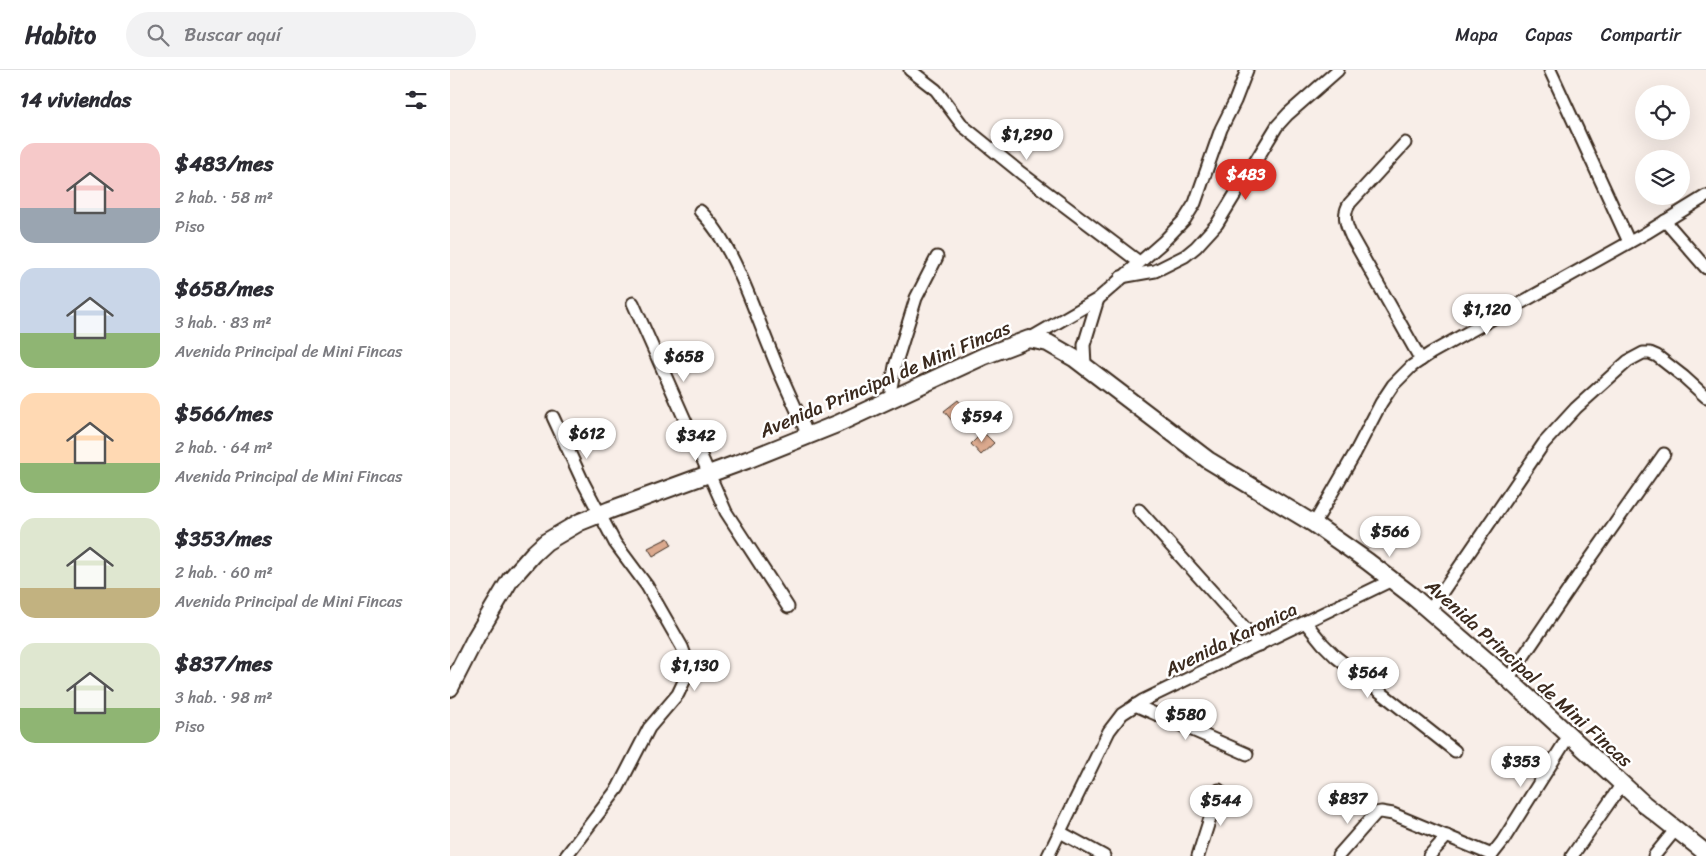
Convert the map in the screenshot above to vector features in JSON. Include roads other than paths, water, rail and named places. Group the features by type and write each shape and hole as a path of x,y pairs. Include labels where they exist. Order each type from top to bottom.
{"street":[{"path":"910,70 936,90 963,126 1021,173 1139,262"},
{"path":"1029,339 1098,299 1185,219 1195,203 1221,129 1235,101 1247,70"},
{"path":"1121,277 1155,270 1185,256 1196,247 1216,224 1277,126 1338,70"},
{"path":"1550,70 1630,242"},
{"path":"1405,143 1346,208 1345,220 1351,236 1421,360"},
{"path":"1314,524 1389,391 1402,375 1421,360 1502,312 1630,242 1706,196"},
{"path":"700,211 716,230 725,245 745,287 808,436"},
{"path":"1665,221 1706,268"},
{"path":"891,399 891,388 896,366 916,298 937,257"},
{"path":"1084,365 1084,345 1098,299"},
{"path":"633,303 726,512 788,607"},
{"name":"Avenida Principal de Mini Fincas","path":"450,688 495,602 515,573 546,542 580,522 599,514 808,436 984,356 1029,339 1055,346 1084,365 1208,460 1314,524 1367,561 1430,610 1570,734 1622,784 1706,853"},
{"path":"1430,610 1544,443 1576,408 1628,361 1643,353 1657,356 1706,397"},
{"path":"553,417 599,514 623,555 647,586 682,647 686,658 686,677 678,694 649,728 618,788 566,856"},
{"path":"1508,679 1664,454"},
{"path":"1139,510 1260,645"},
{"name":"Avenida Karonica","path":"1048,856 1109,731 1122,714 1135,705 1392,580"},
{"path":"1306,622 1336,657 1455,751"},
{"path":"1135,705 1247,754"},
{"path":"1338,856 1372,817 1381,812 1393,814 1492,856 1570,734"},
{"path":"1572,856 1622,784"},
{"path":"1198,856 1219,790"},
{"path":"1654,856 1676,829"},
{"path":"1060,832 1104,856"},
{"path":"1429,856 1447,836"}]}
